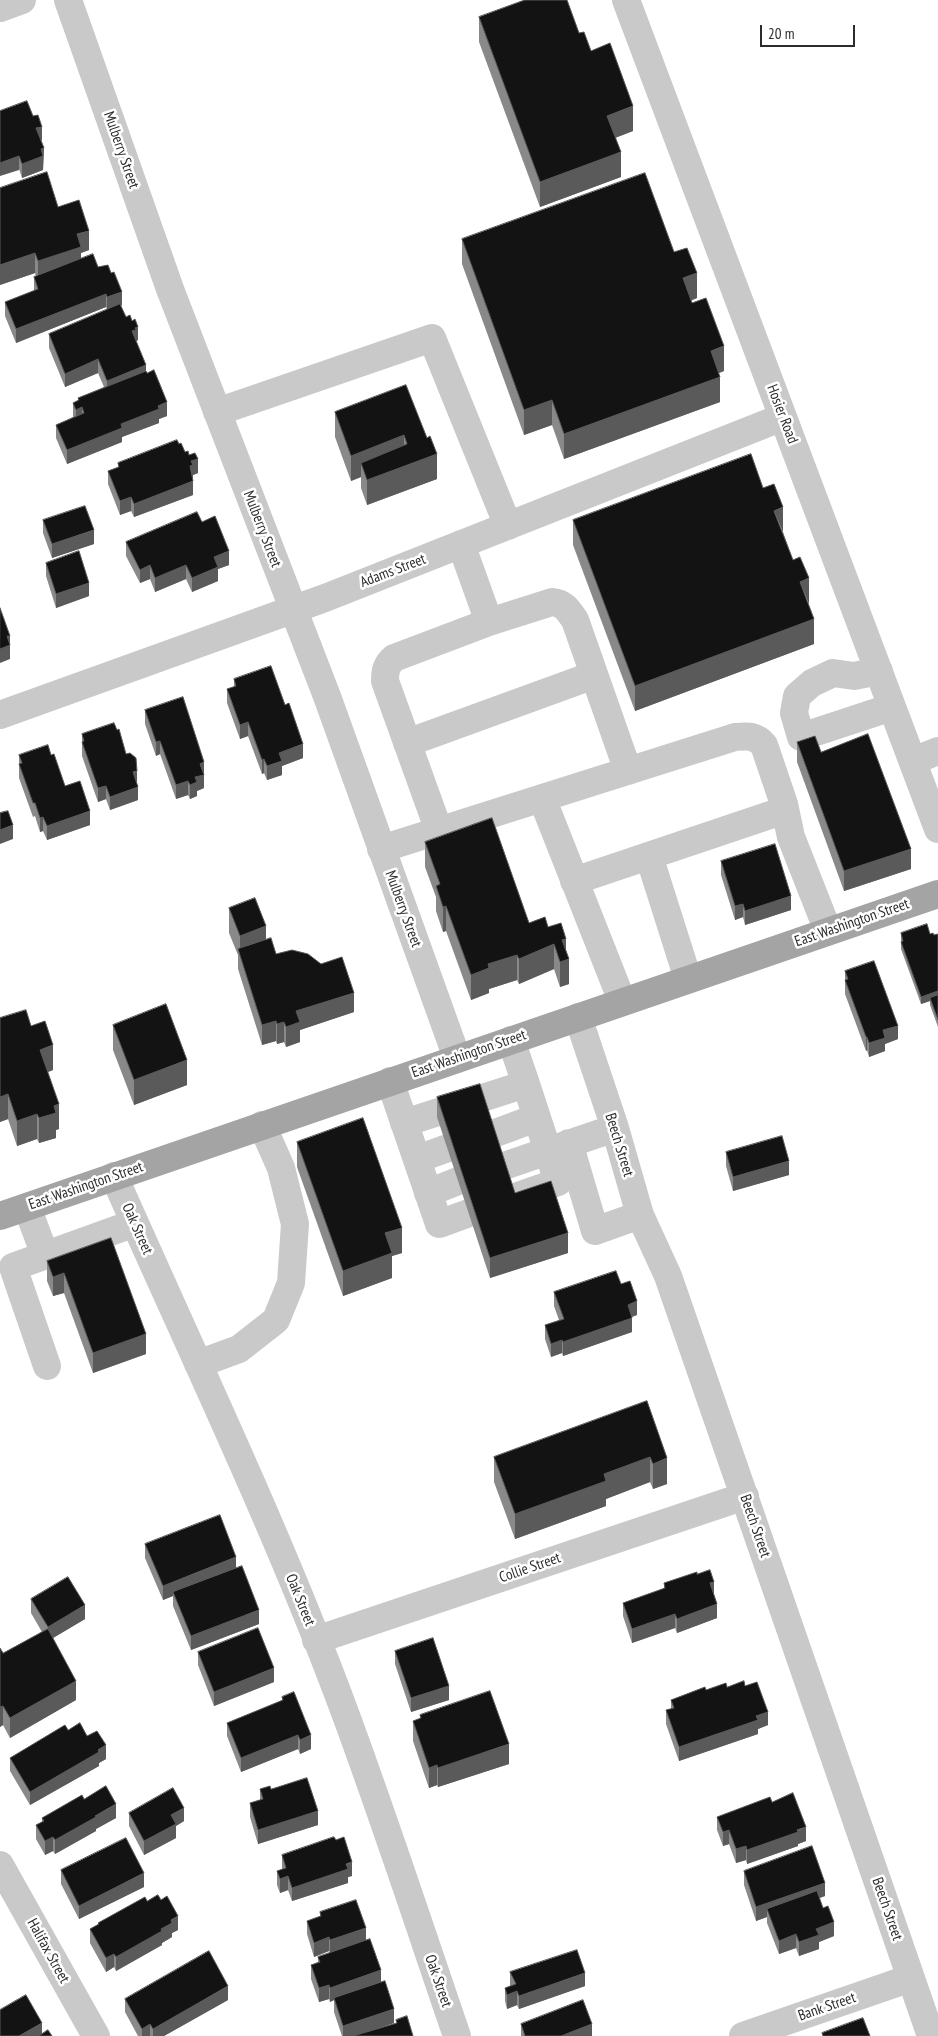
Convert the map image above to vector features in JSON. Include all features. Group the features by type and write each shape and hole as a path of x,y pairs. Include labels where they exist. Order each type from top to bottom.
{"main road":[{"name":"East Washington Street","path":"0,1216 938,894"}],"street":[{"path":"0,8 22,0"},
{"name":"Mulberry Street","path":"68,0 170,290 293,609 457,1058"},
{"name":"Hosier Road","path":"620,2 783,417 938,829"},
{"path":"217,412 432,338 508,526"},
{"name":"Adams Street","path":"0,715 293,609 783,417"},
{"path":"461,544 489,622"},
{"path":"439,830 385,681 388,663 394,658 489,622 552,602 560,602 567,607 575,620 628,771"},
{"path":"879,671 854,676 833,673 812,683 797,696 794,713 801,737 892,707"},
{"path":"408,743 594,675"},
{"path":"382,849 735,737 751,736 758,738 764,745 785,810 791,837 828,931"},
{"path":"913,761 938,751"},
{"path":"542,798 622,1001"},
{"path":"574,881 785,810"},
{"path":"649,856 688,979"},
{"name":"Beech Street","path":"578,1017 640,1215 668,1276 931,2036"},
{"path":"510,1040 536,1118 558,1148 595,1231 640,1215"},
{"path":"390,1081 439,1224 469,1213"},
{"path":"404,1123 526,1084"},
{"path":"490,1135 536,1118"},
{"path":"198,1364 239,1349 276,1320 291,1283 295,1224 281,1168 262,1125"},
{"path":"501,1167 614,1128"},
{"path":"417,1159 448,1148"},
{"path":"511,1199 558,1182 558,1148"},
{"name":"Oak Street","path":"114,1176 276,1541 344,1710 457,2036"},
{"path":"428,1192 458,1181"},
{"path":"26,1207 45,1255"},
{"path":"47,1366 13,1267 135,1224"},
{"name":"Collie Street","path":"316,1640 745,1496"},
{"name":"Halifax Street","path":"0,1865 96,2036"},
{"name":"Bank Street","path":"743,2036 911,1978"}],"building":[{"path":"525,0 567,0 579,33 584,32 591,51 610,43 633,106 607,116 621,152 540,182 479,17"},
{"path":"27,101 33,116 38,115 42,127 36,128 44,148 41,149 43,156 22,164 19,156 0,163 0,111"},
{"path":"47,172 58,207 79,200 89,231 77,234 81,247 38,261 35,253 0,265 0,188"},
{"path":"645,173 674,252 687,248 697,273 683,278 692,303 706,298 724,346 711,351 720,377 564,434 552,400 524,410 462,239"},
{"path":"93,254 98,267 108,265 111,273 114,272 122,292 107,297 106,294 16,329 5,302 38,289 34,277"},
{"path":"120,304 126,317 130,315 132,321 135,319 138,327 132,331 146,365 107,381 98,359 65,374 49,334"},
{"path":"154,370 167,402 158,406 159,409 121,424 122,428 67,450 56,425 84,413 82,407 76,410 73,403 79,400 78,398 146,371 147,373"},
{"path":"406,385 427,438 430,436 437,454 367,480 361,463 407,444 404,435 351,456 335,412"},
{"path":"177,440 179,444 181,443 185,452 188,451 189,455 195,453 198,459 191,461 193,465 190,466 193,481 134,504 131,497 120,501 108,471 119,467 118,463"},
{"path":"751,454 763,488 774,484 783,507 774,511 793,560 800,557 809,578 800,582 814,619 635,686 573,520"},
{"path":"85,506 94,530 52,544 43,520"},
{"path":"197,512 202,522 215,516 229,551 214,557 218,567 192,578 186,565 155,578 150,565 140,570 126,542"},
{"path":"79,551 89,583 56,594 46,563"},
{"path":"0,608 10,636 7,636 10,645 0,649"},
{"path":"271,666 285,705 289,703 303,744 279,753 282,761 267,766 264,759 262,760 248,722 240,725 227,689 236,686 234,679"},
{"path":"183,697 204,762 200,764 204,775 195,777 197,782 190,785 188,781 176,785 160,741 156,742 145,710"},
{"path":"114,723 117,730 119,729 126,754 130,753 136,758 137,771 133,772 138,787 110,797 106,786 98,788 82,742 84,741 82,734"},
{"path":"868,734 911,849 844,871 797,742 815,736 821,752"},
{"path":"48,745 51,755 54,754 65,786 80,781 90,811 47,826 43,817 40,818 35,803 33,803 19,764 22,763 19,755"},
{"path":"8,811 13,825 0,830 0,813"},
{"path":"492,818 529,923 545,917 548,927 561,923 566,939 562,940 569,959 560,962 554,944 519,959 517,955 488,964 489,968 471,975 446,906 443,907 436,886 440,884 425,842"},
{"path":"775,844 791,896 745,911 743,904 735,906 721,861"},
{"path":"255,898 266,926 240,936 229,908"},
{"path":"927,924 930,934 938,934 938,991 921,997 901,942 903,941 901,933"},
{"path":"271,938 276,954 292,950 308,954 321,964 342,957 354,993 296,1011 300,1022 286,1027 284,1022 277,1024 276,1021 262,1025 238,949"},
{"path":"874,961 898,1026 883,1030 885,1038 869,1043 845,980 848,979 845,971"},
{"path":"938,995 938,1020 930,998"},
{"path":"166,1004 187,1060 134,1080 113,1025"},
{"path":"26,1010 31,1026 45,1021 53,1045 40,1050 59,1104 54,1106 56,1113 39,1118 37,1114 17,1121 8,1094 0,1097 0,1018"},
{"path":"480,1084 515,1193 551,1181 568,1233 490,1258 437,1097"},
{"path":"363,1118 402,1228 385,1233 392,1253 343,1271 297,1142"},
{"path":"782,1136 789,1161 733,1177 726,1152"},
{"path":"111,1238 146,1334 93,1353 64,1273 53,1277 47,1261"},
{"path":"616,1271 621,1284 630,1281 637,1301 628,1305 632,1318 563,1342 562,1340 551,1344 545,1325 564,1319 554,1292"},
{"path":"647,1401 667,1458 653,1464 650,1457 604,1474 606,1481 515,1514 494,1457"},
{"path":"220,1515 236,1557 163,1586 145,1544"},
{"path":"242,1566 259,1610 191,1636 173,1592"},
{"path":"710,1570 714,1582 710,1583 717,1604 677,1619 675,1614 632,1629 623,1603 665,1588 664,1583 697,1572 697,1574"},
{"path":"68,1577 85,1605 48,1627 31,1599"},
{"path":"258,1628 274,1668 214,1692 198,1652"},
{"path":"48,1629 76,1681 10,1718 3,1706 0,1707 0,1648 3,1653"},
{"path":"433,1638 449,1686 411,1698 395,1651"},
{"path":"744,1681 745,1686 757,1682 768,1712 756,1716 758,1720 679,1747 666,1710 674,1708 671,1700 705,1687 706,1690 726,1683 727,1687"},
{"path":"490,1691 509,1744 438,1768 437,1765 429,1768 413,1721 421,1718 420,1715"},
{"path":"294,1692 311,1735 300,1740 298,1735 241,1758 227,1723 283,1700 282,1697"},
{"path":"80,1723 87,1736 97,1731 106,1745 98,1750 99,1752 30,1792 10,1758 65,1725 68,1730"},
{"path":"307,1778 318,1811 258,1830 250,1803 263,1799 260,1789 270,1786 271,1789"},
{"path":"106,1786 116,1804 55,1840 53,1837 45,1841 36,1825 44,1821 42,1818 82,1795 84,1799"},
{"path":"173,1788 184,1808 171,1815 176,1824 144,1841 129,1813"},
{"path":"793,1793 806,1827 797,1830 798,1832 747,1850 746,1846 736,1849 729,1830 723,1832 717,1817 770,1797 772,1802"},
{"path":"334,1837 336,1840 344,1837 352,1862 346,1864 348,1869 292,1888 288,1876 280,1879 277,1871 286,1868 282,1855"},
{"path":"126,1838 144,1873 79,1906 61,1870"},
{"path":"812,1846 825,1883 756,1907 744,1871"},
{"path":"817,1891 823,1908 828,1906 834,1922 816,1929 819,1935 799,1942 796,1934 779,1941 767,1909"},
{"path":"158,1895 161,1900 167,1896 178,1916 171,1920 172,1923 161,1929 162,1931 116,1957 114,1954 106,1958 90,1929 145,1897 147,1901"},
{"path":"356,1900 366,1928 330,1940 329,1937 314,1943 307,1921 321,1916 320,1912"},
{"path":"370,1939 381,1970 330,1988 329,1985 319,1988 311,1965 320,1962 318,1957"},
{"path":"577,1950 585,1973 519,1996 517,1991 507,1995 505,1988 516,1984 510,1972"},
{"path":"209,1951 228,1986 153,2029 150,2024 142,2029 125,1999"},
{"path":"385,1981 394,2009 343,2026 334,1998"},
{"path":"26,1995 42,2023 19,2036 0,2036 0,2010"},
{"path":"583,2000 592,2024 561,2036 525,2036 521,2024"},
{"path":"407,2016 413,2036 353,2036 397,2023 396,2020"},
{"path":"863,2018 870,2036 823,2036 822,2033"},
{"path":"48,2030 52,2036 39,2036"}]}
